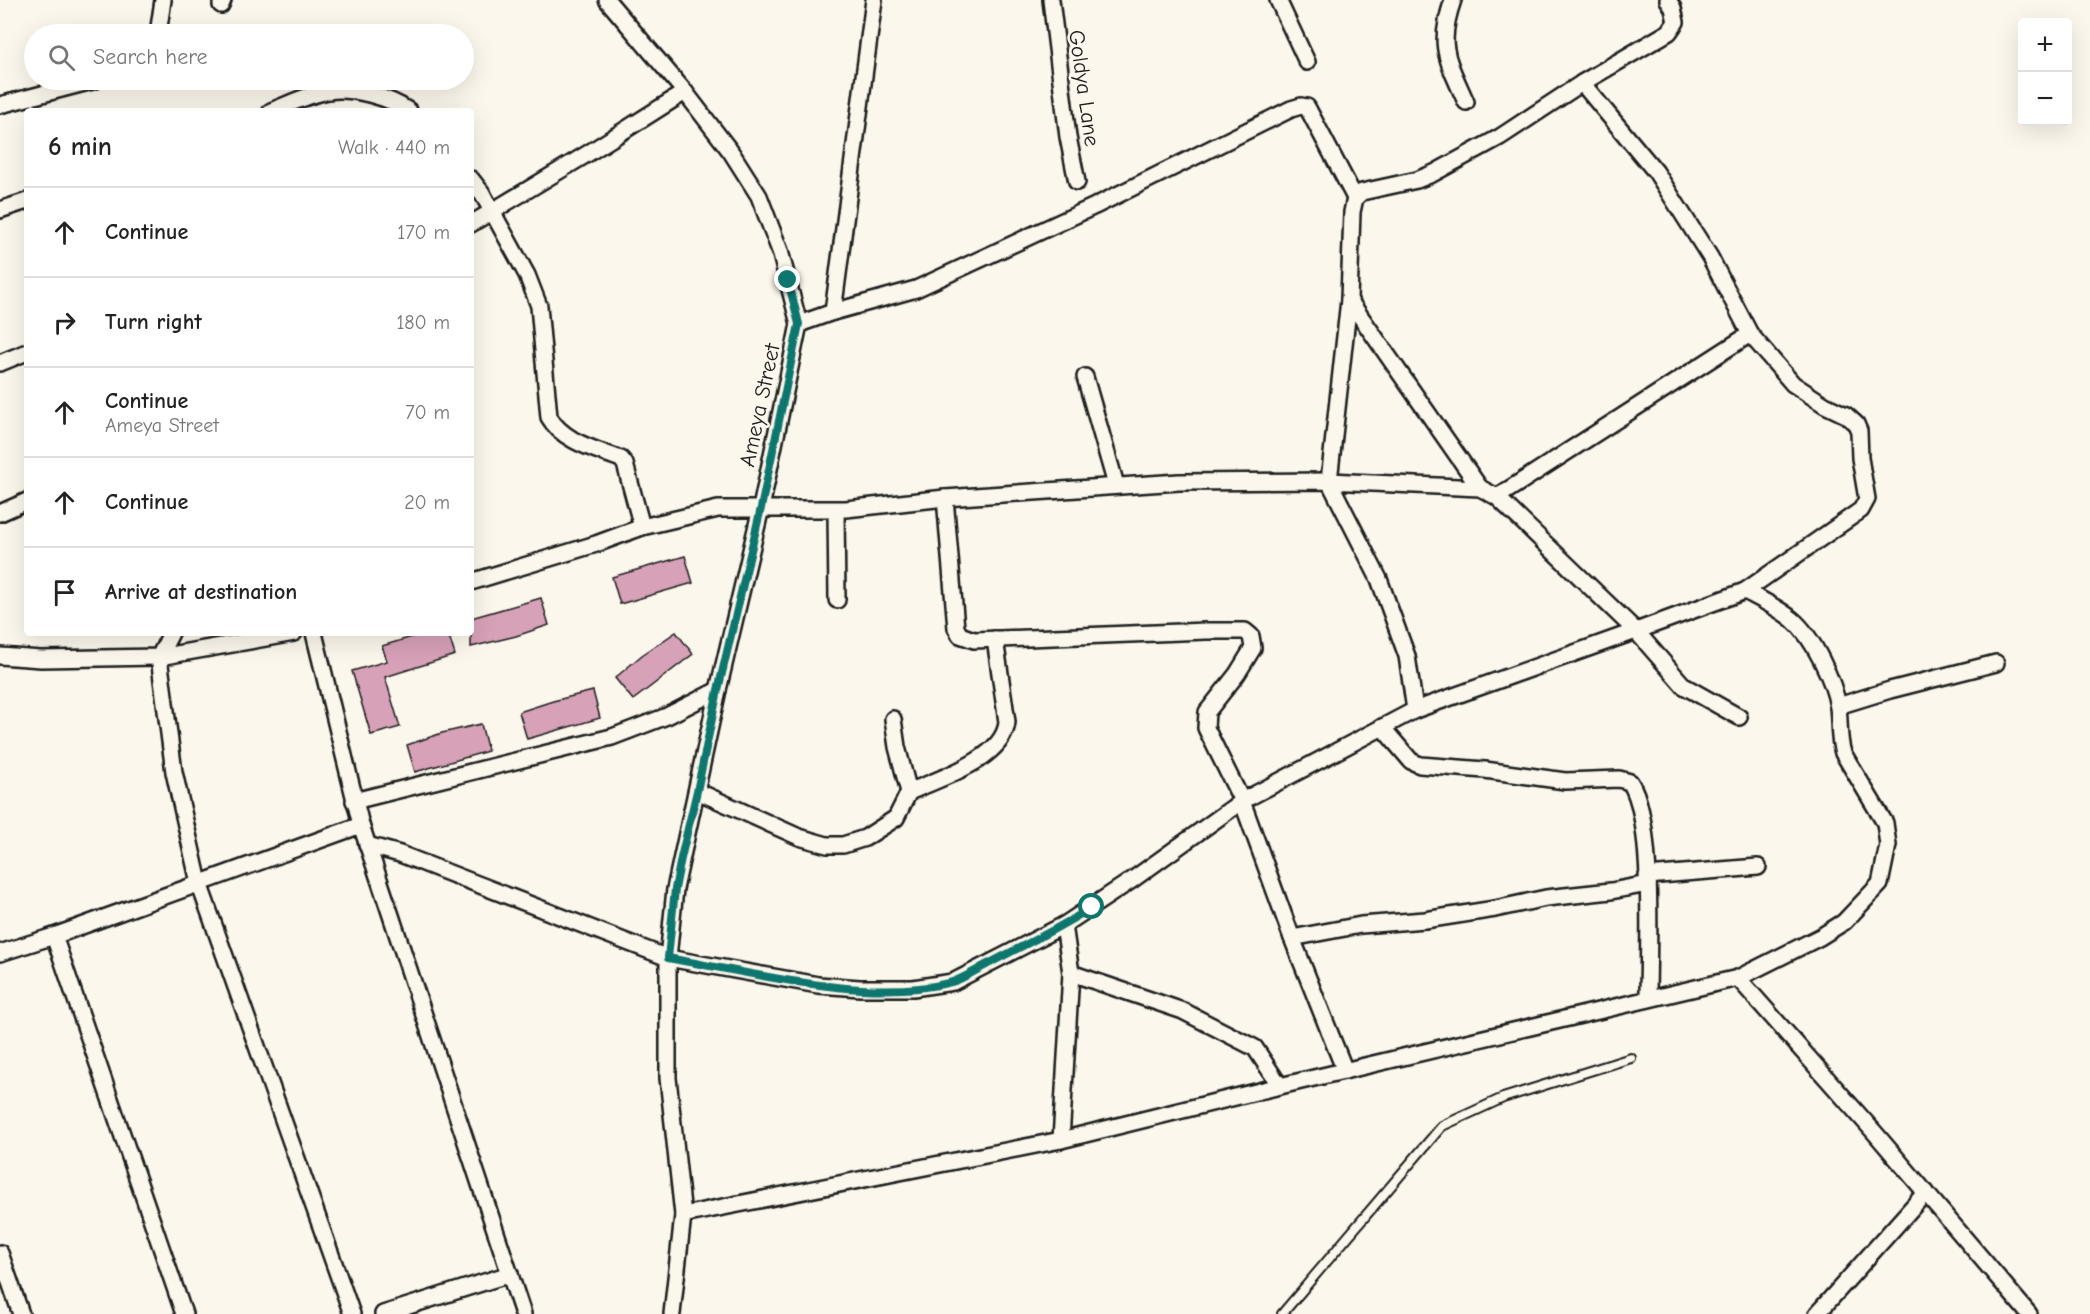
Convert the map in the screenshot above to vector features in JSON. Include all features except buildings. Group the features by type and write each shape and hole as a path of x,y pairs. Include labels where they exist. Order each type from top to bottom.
{"street":[{"path":"159,24 163,0"},
{"path":"607,0 685,92 731,152 759,196 780,251 799,324"},
{"path":"833,312 876,0"},
{"name":"Goldya Lane","path":"1051,0 1068,137 1077,182"},
{"path":"1278,0 1307,62"},
{"path":"1453,0 1445,22 1444,44 1448,62 1466,102"},
{"path":"1415,710 1407,656 1379,579 1329,481 1349,300 1352,212 1355,198 1362,192 1417,180 1434,173 1500,136 1582,83 1669,32 1676,22 1675,13 1668,0"},
{"path":"367,845 400,854 668,958 819,985 913,988 953,982 1065,925 1242,801 1415,710 1745,591 1861,510 1867,499 1860,458 1859,431 1856,424 1846,415 1825,405 1793,384 1750,334 1710,257 1656,172 1582,83"},
{"path":"0,105 58,90"},
{"path":"278,108 332,90"},
{"path":"345,90 376,95 403,108"},
{"path":"474,222 685,92"},
{"name":"Ameya Street","path":"672,1314 683,1215 668,1078 668,958 675,889 718,690 761,508 799,324 916,289 1095,206 1301,106 1307,107 1355,198"},
{"path":"474,184 527,275 539,306 549,417 555,427 567,437 621,459 625,464 642,527"},
{"path":"0,210 24,202"},
{"path":"1349,300 1480,488 1497,498 1636,631 1684,686 1738,717"},
{"path":"1497,498 1750,334"},
{"path":"0,363 24,353"},
{"path":"1085,377 1116,485"},
{"path":"474,581 596,544 642,527 718,509 836,510 945,498 1179,482 1329,481 1480,488"},
{"path":"945,498 956,628 960,634 974,640 1206,631 1245,631 1251,636 1253,648 1237,674 1207,712 1206,728 1242,801 1292,938 1345,1071"},
{"path":"0,513 24,502"},
{"path":"836,510 837,600"},
{"path":"683,1215 1061,1140 1738,978 1820,937 1844,922 1880,885 1888,845 1885,823 1843,753 1840,745 1838,706 1823,662 1796,622 1777,608 1745,591"},
{"path":"170,636 159,657 174,772 199,883 352,1314"},
{"path":"0,656 41,659 159,657 277,636"},
{"path":"315,636 354,801 367,845 523,1314"},
{"path":"697,791 799,837 827,845 843,845 866,838 896,818 909,792 958,771 994,748 1006,732 1004,696 995,639"},
{"path":"1838,706 1996,663"},
{"path":"354,801 612,737 667,717 718,690"},
{"path":"893,719 899,757 909,792"},
{"path":"1382,727 1411,760 1420,765 1565,781 1619,779 1630,782 1635,789 1642,820 1647,880 1648,999"},
{"path":"0,953 54,936 361,825"},
{"path":"1292,938 1361,925 1425,920 1546,898 1611,891 1647,880 1758,867"},
{"path":"1061,1140 1071,973 1065,925"},
{"path":"54,936 184,1314"},
{"path":"1071,973 1183,1011 1255,1048 1280,1086"},
{"path":"1738,978 2030,1314"},
{"path":"1817,1314 1926,1192"},
{"path":"0,1253 21,1314"},
{"path":"383,1314 510,1274"}],"lane":[{"path":"1281,1314 1442,1126 1503,1098 1631,1058"}],"route":[{"path":"788,280 799,324 761,508 681,858 675,889 668,958 819,985 913,988 953,982 1065,925 1092,907"}]}
